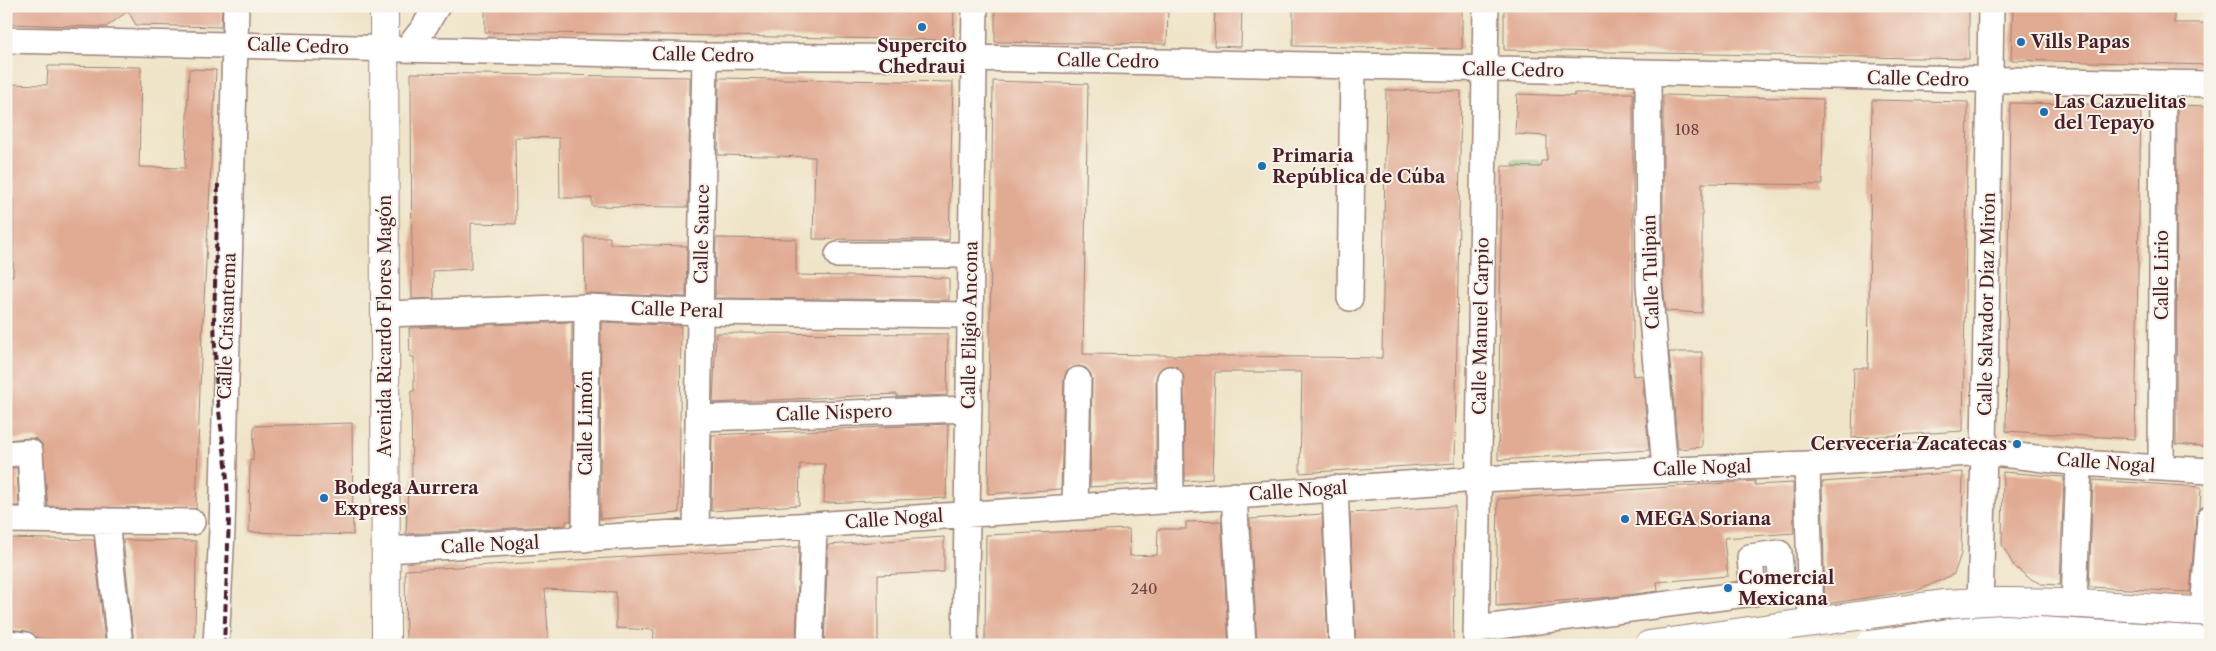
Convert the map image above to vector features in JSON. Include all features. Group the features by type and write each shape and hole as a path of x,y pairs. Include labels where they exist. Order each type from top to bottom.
{"main road":[{"name":"Avenida Ricardo Flores Magón","path":"384,6 395,48 385,314 386,645"},
{"path":"1649,645 1943,604 1981,601 2074,604 2207,612"},
{"path":"1869,645 1955,632 2004,629 2210,641"}],"street":[{"name":"Calle Crisantema","path":"216,645 222,530 236,6"},
{"path":"395,48 423,29 437,6"},
{"name":"Calle Eligio Ancona","path":"964,645 975,6"},
{"name":"Calle Manuel Carpio","path":"1476,637 1486,6"},
{"name":"Calle Salvador Díaz Mirón","path":"1979,645 1991,6"},
{"name":"Calle Cedro","path":"6,40 235,43 246,46 704,56 974,58 1648,74 2210,84"},
{"name":"Calle Sauce","path":"696,532 704,56"},
{"path":"1350,298 1353,67"},
{"name":"Calle Tulipán","path":"1648,74 1649,285 1665,469"},
{"name":"Calle Lirio","path":"2161,467 2163,84"},
{"path":"838,255 970,254"},
{"name":"Calle Peral","path":"385,314 587,307 701,312 969,315"},
{"name":"Calle Limón","path":"585,539 587,307"},
{"path":"1170,379 1170,500"},
{"path":"1075,507 1078,380"},
{"name":"Calle Níspero","path":"699,418 969,409"},
{"path":"6,454 30,452 34,520"},
{"name":"Calle Nogal","path":"386,550 696,532 1479,479 1807,464 1984,452 2079,462 2210,472"},
{"path":"2074,604 2079,462"},
{"path":"1807,464 1811,623"},
{"path":"1335,488 1342,645"},
{"path":"1234,495 1242,645"},
{"path":"2207,612 2210,518"},
{"path":"6,520 192,522"},
{"path":"106,521 120,645"},
{"path":"810,645 814,524"},
{"path":"1754,593 1750,557 1779,553 1782,588"},
{"path":"1476,637 1810,583"},
{"path":"6,644 25,645"}],"green space":[{"path":"1511,160 1540,161 1540,166 1511,165"}],"building":[{"path":"6,6 222,6 221,27 136,25 128,11 106,27 6,24"},
{"path":"485,6 954,6 953,40 485,32"},
{"path":"995,6 1168,6 1167,44 995,42"},
{"path":"1215,6 1242,6 1241,47 1214,46"},
{"path":"1293,6 1462,6 1462,49 1293,46"},
{"path":"1504,6 1969,6 1969,59 1504,50"},
{"path":"2013,6 2174,6 2174,23 2210,23 2210,65 2011,60"},
{"path":"48,66 141,67 139,167 185,168 189,69 216,70 201,358 196,509 48,506 42,444 37,439 29,438 6,440 6,276 13,276 13,200 6,200 6,84 47,85"},
{"path":"411,73 690,77 688,207 592,206 592,198 560,198 559,138 515,137 516,224 471,223 471,269 433,271 434,298 412,299"},
{"path":"719,78 953,82 949,240 813,239 815,157 718,155"},
{"path":"993,81 1088,84 1083,354 1382,358 1386,90 1461,91 1455,463 1300,473 1302,372 1215,372 1212,479 1185,481 1184,378 1177,367 1169,365 1158,372 1156,379 1156,483 1090,487 1092,380 1091,374 1086,368 1078,366 1066,372 1064,380 1061,489 988,494"},
{"path":"1574,93 1633,93 1633,376 1642,375 1649,450 1498,460 1502,166 1541,167 1542,161 1547,161 1547,136 1515,134 1517,94 1574,96"},
{"path":"1663,95 1823,99 1822,185 1702,183 1702,313 1666,311 1663,284"},
{"path":"1872,100 1968,102 1963,431 1852,438 1854,368 1868,368"},
{"path":"2010,103 2141,105 2135,439 2006,431"},
{"path":"2177,105 2210,106 2210,447 2176,444"},
{"path":"584,237 610,237 610,244 687,246 686,297 585,293"},
{"path":"716,238 796,239 796,275 949,278 949,300 715,298"},
{"path":"572,322 571,521 566,521 566,525 406,534 408,485 412,485 411,391 414,391 414,357 410,357 409,328"},
{"path":"601,322 681,326 679,513 600,519"},
{"path":"716,333 948,334 947,395 897,397 897,394 713,403"},
{"path":"1669,352 1702,352 1702,447 1678,449"},
{"path":"352,423 353,535 249,532 250,460 253,461 254,426"},
{"path":"948,424 946,498 824,503 825,464 800,464 799,505 711,511 712,435"},
{"path":"6,468 17,468 19,506 6,506"},
{"path":"1963,472 1961,554 1954,574 1919,590 1825,604 1822,482"},
{"path":"2003,472 2064,477 2060,585 2041,584 2029,578 2014,566 2002,545"},
{"path":"2093,480 2201,487 2200,508 2196,517 2190,592 2089,587"},
{"path":"1755,481 1755,485 1793,483 1794,533 1724,538 1728,576 1657,582 1658,591 1611,597 1496,606 1498,499"},
{"path":"1455,506 1453,645 1356,645 1350,513"},
{"path":"1322,514 1328,645 1257,645 1250,519"},
{"path":"1221,521 1229,645 985,645 986,535 1129,529 1130,556 1157,555 1158,529 1186,529 1186,522"},
{"path":"944,537 944,572 878,575 878,645 824,645 828,545"},
{"path":"6,538 94,540 105,643 38,638 27,631 6,629"},
{"path":"123,540 196,541 195,645 134,644"},
{"path":"799,547 796,645 653,645 654,630 616,628 616,592 545,589 549,645 406,645 405,570"}],"railway":[{"path":"218,184 214,321 217,396 226,464 229,519 224,645"}],"place":[{"name":"Supercito Chedraui","path":"922,27"},
{"name":"Vills Papas","path":"2021,42"},
{"name":"Las Cazuelitas del Tepayo","path":"2044,112"},
{"name":"Primaria República de Cúba","path":"1262,166"},
{"name":"Cervecería Zacatecas","path":"2017,444"},
{"name":"Bodega Aurrera Express","path":"324,498"},
{"name":"MEGA Soriana","path":"1625,519"},
{"name":"Comercial Mexicana","path":"1728,588"}]}
